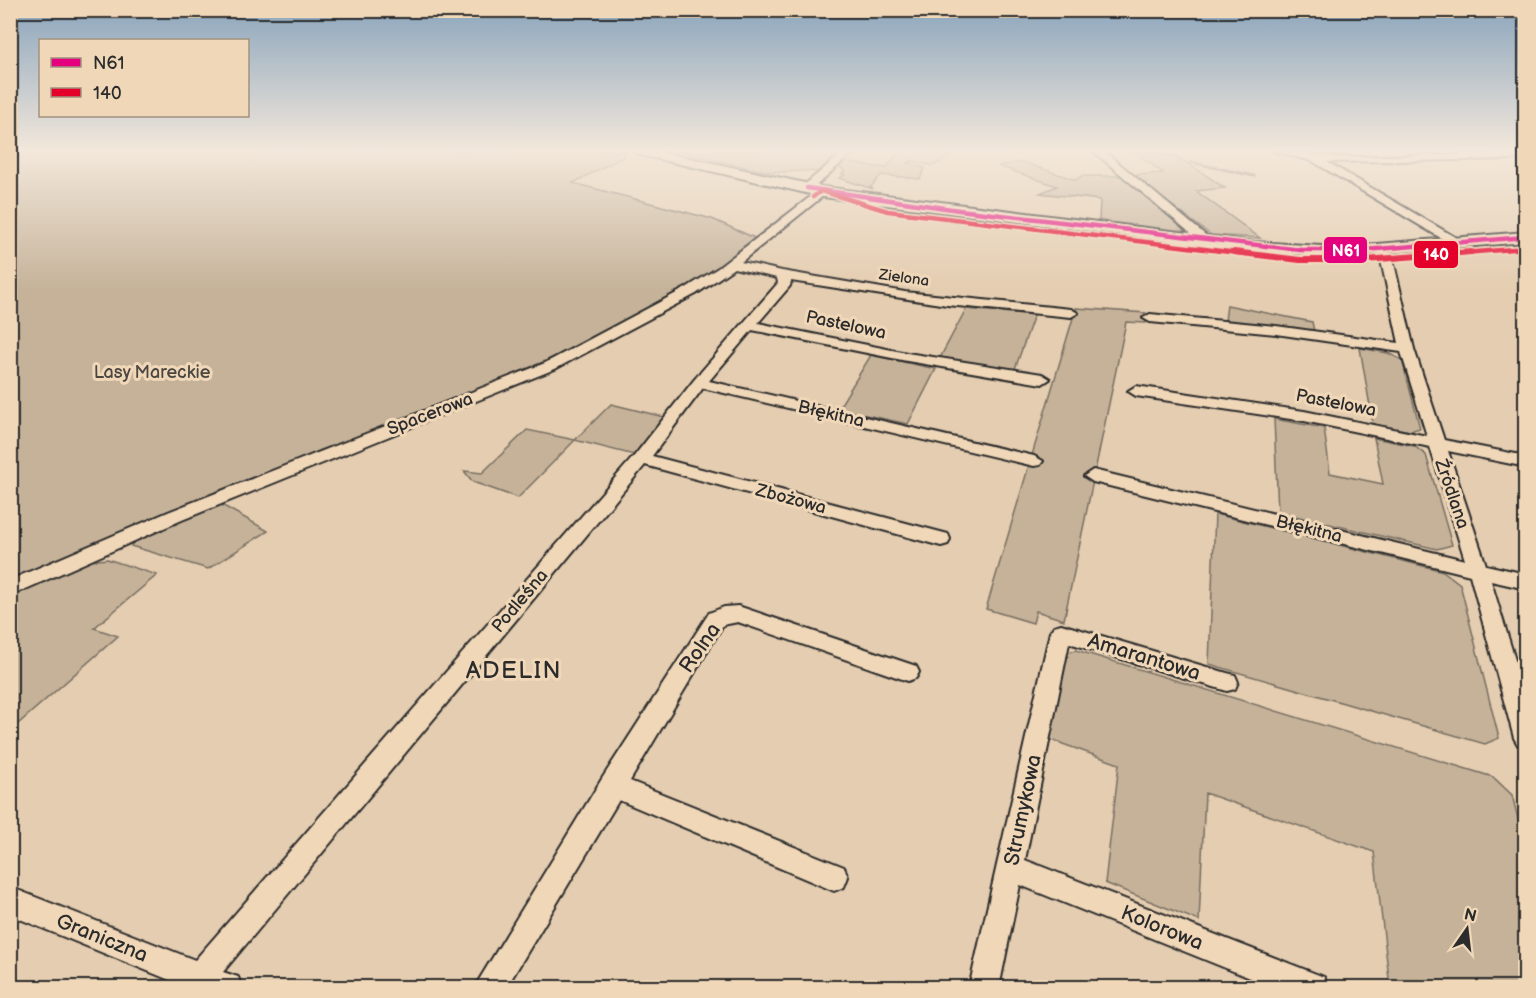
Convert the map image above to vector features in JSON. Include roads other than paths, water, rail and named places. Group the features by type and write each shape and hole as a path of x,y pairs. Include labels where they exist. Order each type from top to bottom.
{"main road":[{"path":"867,198 1301,250 1381,249 1526,237"}],"street":[{"name":"Spacerowa","path":"10,589 175,516 550,366 691,291 735,263 816,198"},
{"path":"1154,198 1205,240"},
{"path":"1380,198 1456,243"},
{"name":"Źródlana","path":"1381,249 1387,259 1407,349 1478,570 1526,738"},
{"name":"Zielona","path":"735,263 741,267 783,276 988,307 1071,313"},
{"name":"Podleśna","path":"195,982 641,459 699,383 785,283 783,276"},
{"path":"1150,318 1276,330 1407,349"},
{"name":"Pastelowa","path":"749,325 907,357 1042,379"},
{"name":"Błękitna","path":"699,383 1034,461"},
{"name":"Pastelowa","path":"1136,391 1304,416 1526,462"},
{"name":"Zbożowa","path":"641,459 941,539"},
{"name":"Błękitna","path":"1093,476 1526,582"},
{"name":"Rolna","path":"489,987 711,626 724,615 738,614 908,672"},
{"name":"Amarantowa","path":"1061,632 1227,682"},
{"name":"Strumykowa","path":"984,987 1061,632"},
{"path":"612,785 834,877"},
{"name":"Kolorowa","path":"1010,868 1313,987"},
{"name":"Graniczna","path":"10,901 195,982 227,987"}],"district":[{"name":"ADELIN","path":"514,670"}],"park label":[{"name":"Lasy Mareckie","path":"152,372"}]}
